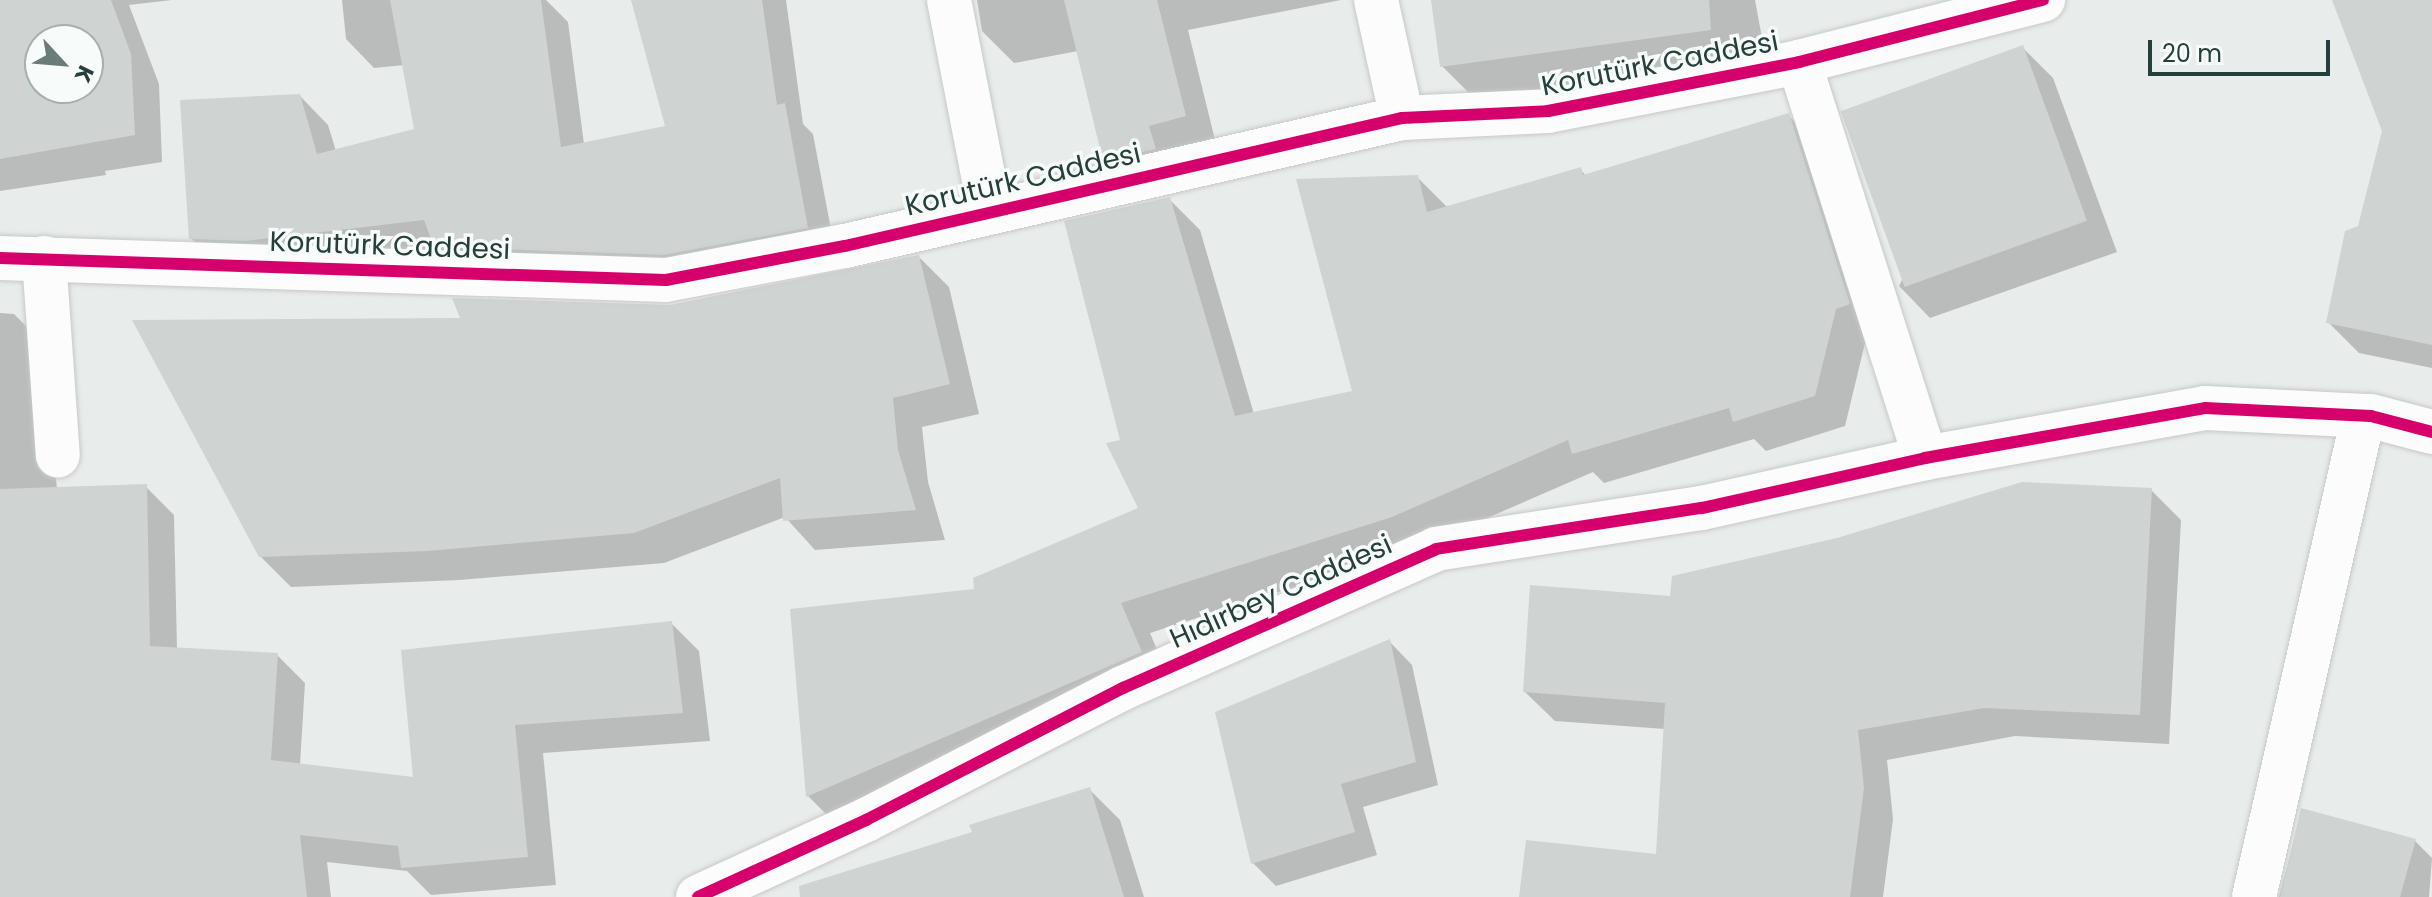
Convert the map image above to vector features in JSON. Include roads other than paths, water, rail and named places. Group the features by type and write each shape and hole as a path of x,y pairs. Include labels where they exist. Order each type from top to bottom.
{"street":[{"path":"949,0 990,211"},
{"path":"1376,0 1402,118"},
{"name":"Korutürk Caddesi","path":"0,258 666,280 845,246 1402,118 1548,111 1799,62 2043,0"},
{"path":"1799,62 1925,458"},
{"path":"44,258 58,456"},
{"name":"Hıdırbey Caddesi","path":"698,897 866,820 1123,688 1436,549 1702,508 1925,458 2205,408 2363,416 2432,432"},
{"path":"2254,897 2363,416"}]}
